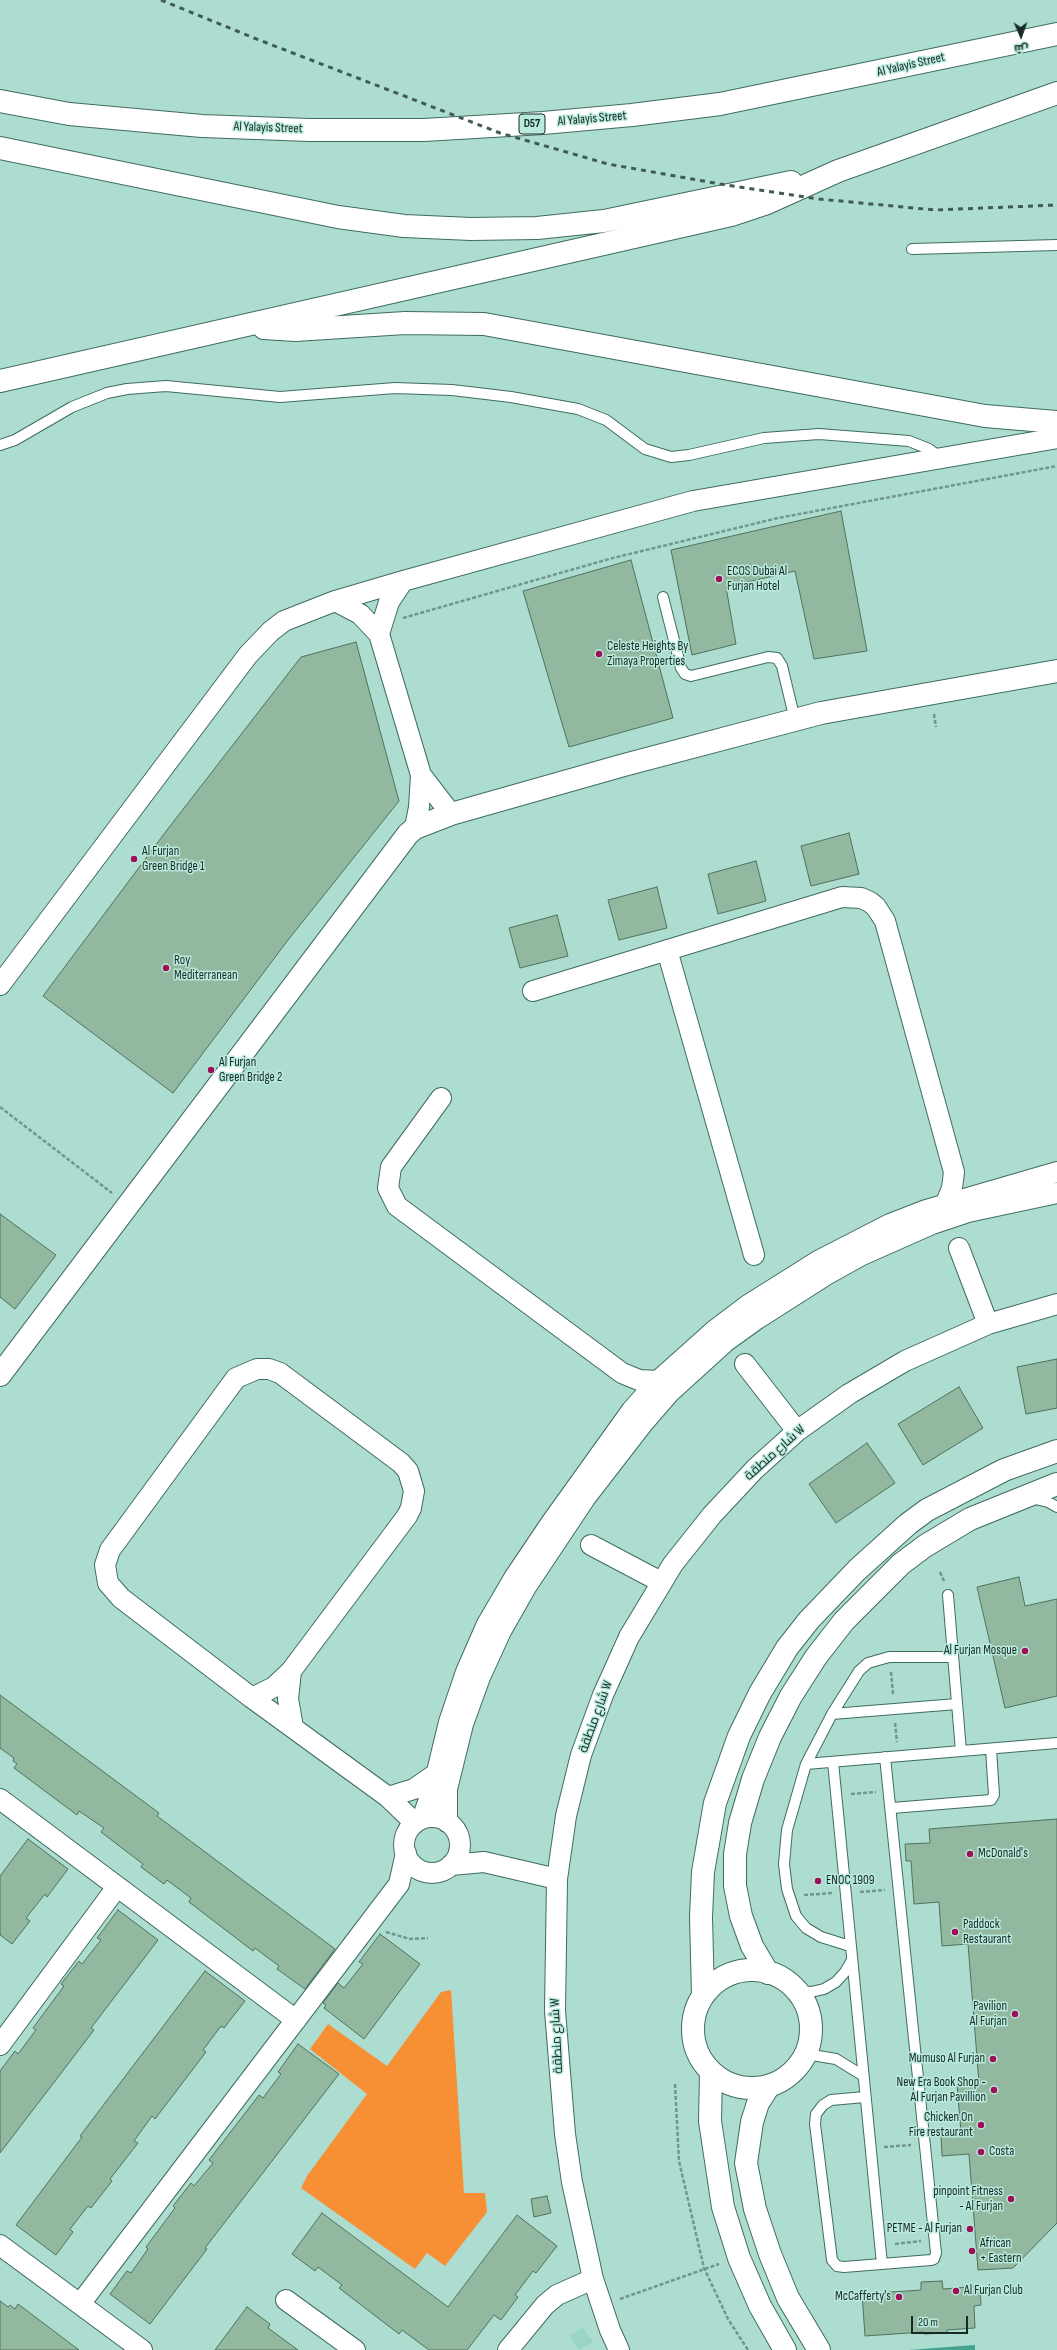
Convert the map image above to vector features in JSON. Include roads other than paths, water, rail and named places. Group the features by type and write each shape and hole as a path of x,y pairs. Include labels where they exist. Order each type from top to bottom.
{"main road":[{"name":"Al Yalayis Street","path":"0,101 69,114 202,126 310,130 424,130 543,124 720,104 1057,34"},
{"path":"0,381 731,215 767,203 838,171 1057,93"},
{"path":"0,148 338,217 404,226 471,229 537,228 604,221 669,209 838,171"},
{"path":"245,325 295,330 405,322 484,324 985,416 1057,422"},
{"path":"0,1375 408,834 415,828 451,814 624,765 795,720 833,711 1057,671"},
{"path":"703,1996 701,1917 703,1872 715,1803 739,1736 760,1692 787,1648 809,1620 857,1570 908,1524 927,1510 1004,1470 1057,1451"},
{"path":"768,1973 752,1946 741,1916 735,1886 735,1854 740,1823 753,1779 770,1737 791,1696 816,1658 844,1622 901,1564 949,1530 1018,1498 1057,1484"},
{"path":"754,1970 768,1973 784,1980 797,1991 806,2006 810,2022 810,2038 806,2054 797,2068 769,2086 754,2088 738,2087 724,2081 711,2072 701,2059 694,2044 693,2027 696,2011 703,1996 713,1985 725,1977 739,1972 754,1970"},
{"path":"711,2072 710,2121 723,2206 739,2258 760,2306 785,2350"},
{"path":"769,2086 758,2104 752,2122 746,2163 755,2209 770,2254 788,2298 819,2350"}],"street":[{"path":"0,985 259,642 284,621 334,601 693,501 943,459 1057,438"},
{"path":"379,634 384,614 395,591 403,581"},
{"path":"334,601 360,614 379,634 421,775 419,807 415,828"},
{"path":"421,775 451,814"},
{"path":"533,991 842,897 856,897 870,902 876,907 885,921 954,1172 964,1185 977,1194"},
{"path":"667,950 754,1255"},
{"path":"441,1098 391,1167 388,1181 392,1200 402,1210 622,1373 639,1380 658,1381"},
{"path":"946,1203 952,1188 954,1172"},
{"path":"80,2304 399,1884 406,1853 406,1837 419,1821 437,1773 449,1722 461,1686 488,1624 514,1578 551,1523 632,1410 658,1381 715,1330 783,1282 818,1261 890,1224 946,1203 1057,1172"},
{"path":"447,1822 447,1789 463,1724 480,1677 501,1631 526,1587 586,1497 644,1422 670,1392 725,1342 757,1319 826,1275 862,1255 918,1230 968,1212 1057,1193"},
{"path":"959,1248 988,1324"},
{"name":"شارع منطقة W","path":"619,2350 593,2280 572,2182 559,2077 555,2011 557,1879 566,1816 584,1747 603,1694 629,1637 661,1582 712,1515 755,1469 797,1431 849,1394 905,1361 988,1324 1057,1304"},
{"path":"745,1364 797,1431"},
{"path":"252,1698 274,1687 291,1671 407,1516 414,1500 414,1491 408,1471 401,1463 280,1372 257,1369 236,1378 110,1550 105,1565 108,1583 121,1598 252,1698 419,1821"},
{"path":"622,1373 630,1391 632,1410"},
{"path":"591,1545 661,1582"},
{"path":"291,1671 288,1699 293,1727"},
{"path":"388,1797 414,1789 437,1773"},
{"path":"0,1799 296,2020"},
{"path":"399,1884 425,1872 442,1871 451,1865 456,1859 460,1844 456,1832 447,1822 430,1818 419,1821"},
{"path":"460,1844 484,1862"},
{"path":"406,1853 413,1865 425,1872"},
{"path":"451,1865 484,1862 557,1879"},
{"path":"0,2045 117,1886"},
{"path":"0,2245 142,2350"},
{"path":"508,2350 551,2300 572,2287 593,2280"},
{"path":"286,2300 355,2350"}],"lane":[{"path":"912,249 1057,245"},
{"path":"0,445 16,440 72,407 107,393 127,389 166,386 280,397 395,388 452,390 511,397 578,409 606,420 645,449 671,457 689,456 764,438 819,434 909,440 929,449 943,459"},
{"path":"663,597 685,674 691,676 768,657 777,658 782,666 795,720"},
{"path":"1018,1498 1033,1498 1048,1502 1057,1507"},
{"path":"948,1595 960,1751"},
{"path":"850,1946 821,1937 806,1928 796,1916 787,1889 784,1864 787,1830 806,1764 832,1714 860,1671 868,1663 889,1657 953,1657"},
{"path":"832,1714 957,1704"},
{"path":"806,1764 1057,1743"},
{"path":"892,1808 991,1800 994,1795 992,1749"},
{"path":"865,2097 831,2100 823,2105 816,2114 815,2124 832,2260 840,2267 934,2259 936,2253 924,2145 892,1808 885,1757"},
{"path":"833,1762 862,2075 882,2264"},
{"path":"797,1991 811,1992 824,1989 836,1982 845,1972 852,1960"},
{"path":"806,2054 836,2059 862,2075"}],"railway":[{"path":"161,0 254,38 500,133 608,164 720,184 819,199 935,210 1057,205"}],"place":[{"name":"ECOS Dubai Al Furjan Hotel","path":"719,579"},
{"name":"Celeste Heights By Zimaya Properties","path":"599,654"},
{"name":"Al Furjan Green Bridge 1","path":"134,859"},
{"name":"Roy Mediterranean","path":"166,968"},
{"name":"Al Furjan Green Bridge 2","path":"211,1070"},
{"name":"Al Furjan Mosque","path":"1025,1651"},
{"name":"McDonald's","path":"970,1854"},
{"name":"ENOC 1909","path":"818,1881"},
{"name":"Paddock Restaurant","path":"955,1932"},
{"name":"Pavilion Al Furjan","path":"1015,2014"},
{"name":"Mumuso Al Furjan","path":"993,2059"},
{"name":"New Era Book Shop - Al Furjan Pavillion","path":"994,2090"},
{"name":"Chicken On Fire restaurant","path":"981,2125"},
{"name":"Costa","path":"981,2152"},
{"name":"pinpoint Fitness - Al Furjan","path":"1011,2199"},
{"name":"PETME - Al Furjan","path":"970,2229"},
{"name":"African + Eastern","path":"972,2251"},
{"name":"Al Furjan Club","path":"956,2291"},
{"name":"McCafferty's","path":"899,2297"}]}
